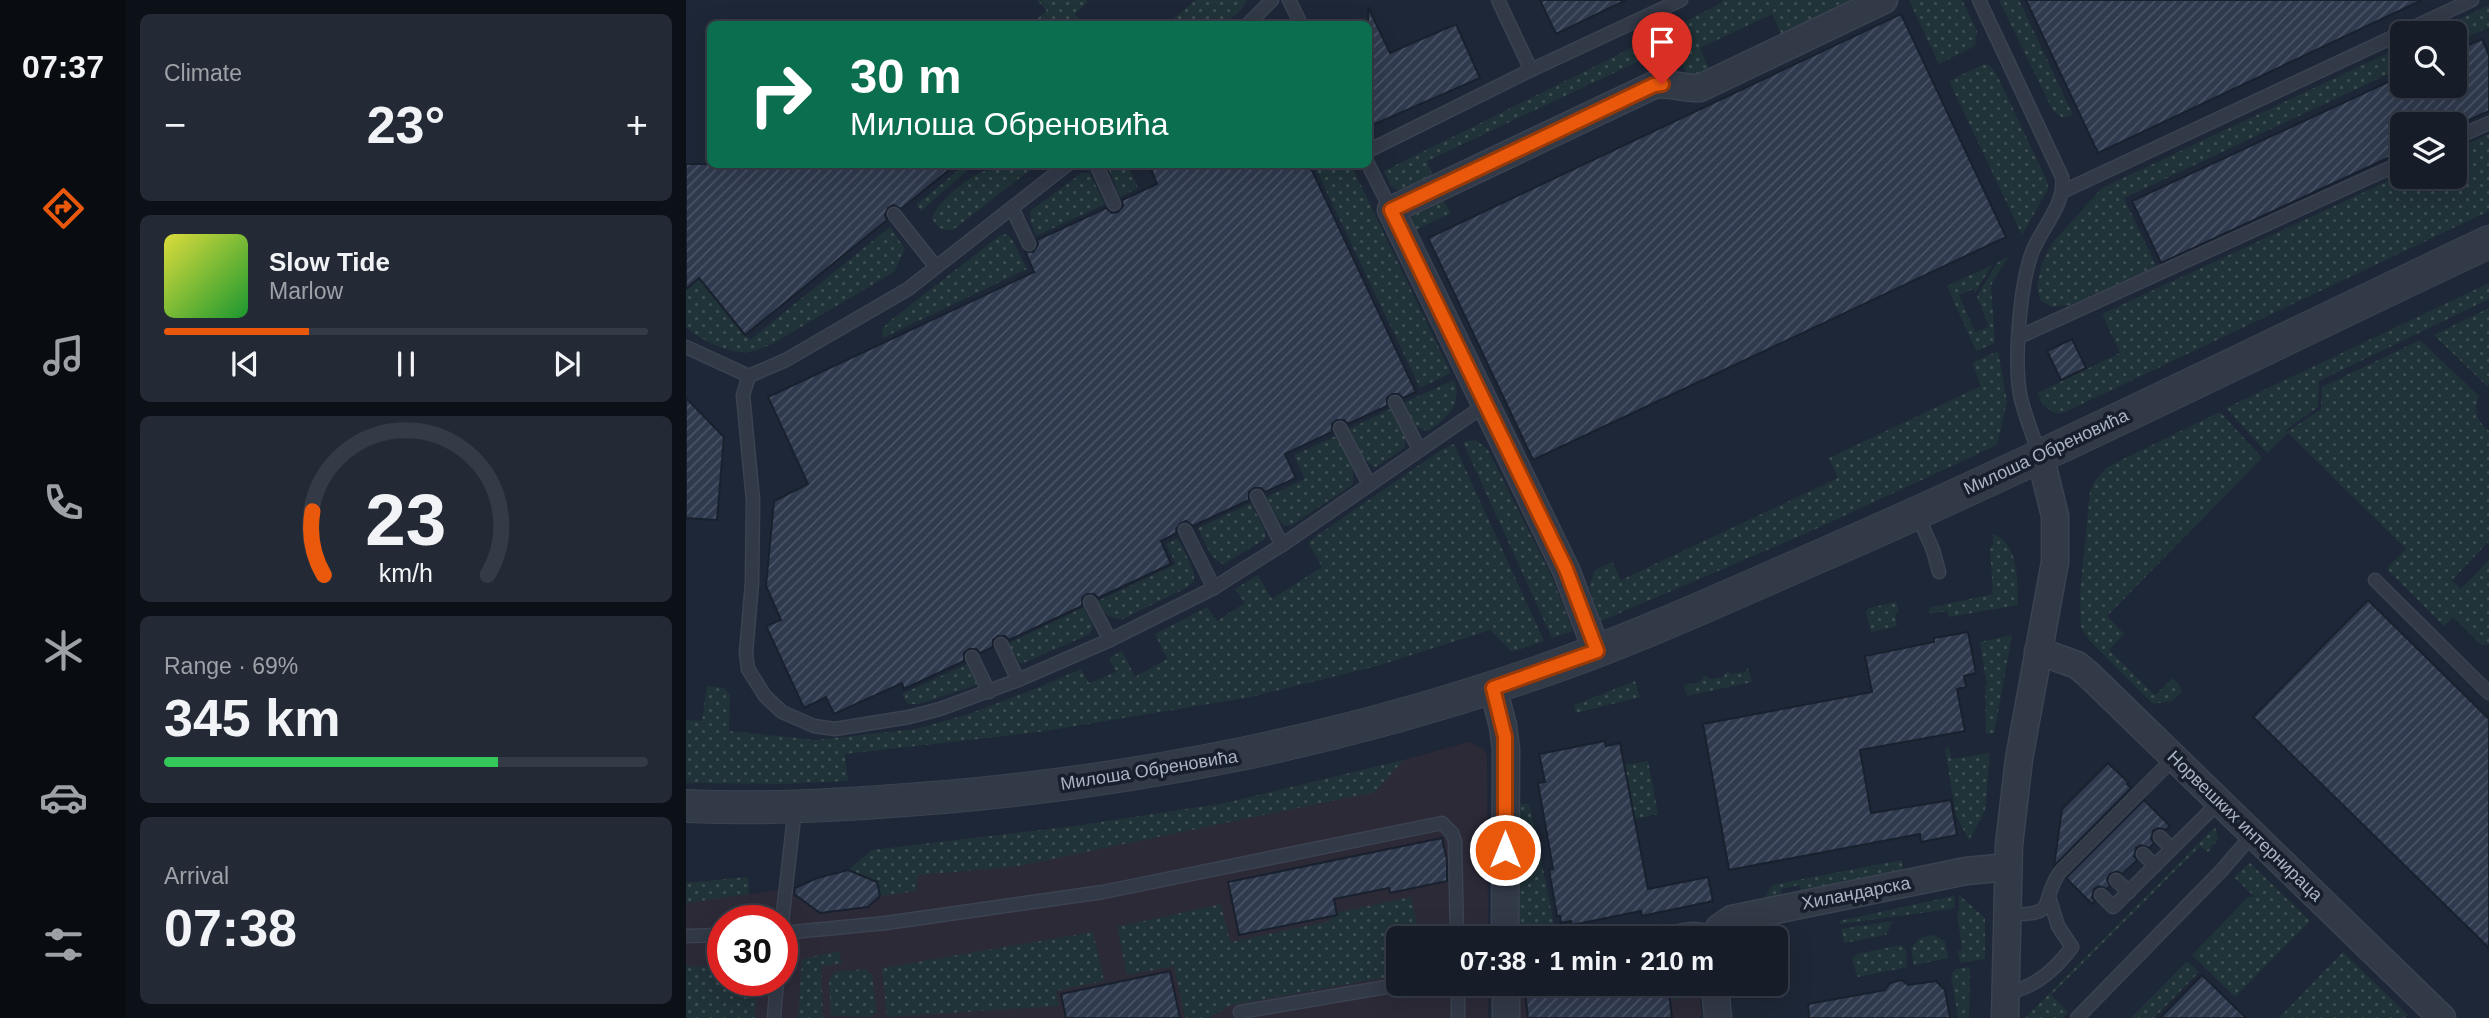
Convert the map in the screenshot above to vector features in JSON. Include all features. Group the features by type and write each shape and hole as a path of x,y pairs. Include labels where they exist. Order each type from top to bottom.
{"street":[{"path":"1597,651 1566,569 1391,210 1654,85 1700,88 1884,0"},
{"name":"Милоша Обреновића","path":"686,806 795,808 1024,789 1191,765 1341,732 1493,688 1597,651 1917,513 2489,242"},
{"path":"2005,1006 2008,867 2019,759 2057,541 2054,509 2040,455"},
{"name":"Норвешких интернираца","path":"2038,651 2064,659 2083,670 2442,1018"},
{"path":"1493,688 1506,749 1505,926"},
{"name":"Хиландарска","path":"1725,926 1732,919 1966,871 2008,867"},
{"path":"1506,996 1506,1018"},
{"path":"1715,996 1718,1018"}],"lane":[{"path":"1251,21 1272,0"},
{"path":"1289,0 1300,21"},
{"path":"1499,0 1531,70"},
{"path":"1372,150 1531,70 1681,0"},
{"path":"1979,0 2062,177 2064,191 2033,251 2022,295 2019,337 2020,397 2040,455"},
{"path":"2064,191 2472,0"},
{"path":"2467,133 2489,123"},
{"path":"686,347 749,376 786,360 908,289 1063,168"},
{"path":"1098,168 1114,204"},
{"path":"1370,168 1391,210"},
{"path":"2019,337 2390,168"},
{"path":"1012,208 1029,244"},
{"path":"894,214 936,267"},
{"path":"749,376 743,395 753,500 752,583 746,653 748,669 765,696 782,712 814,726 835,729 919,715 989,692 1110,640 1214,588 1282,545 1485,405"},
{"path":"1395,402 1419,449"},
{"path":"1340,428 1369,484"},
{"path":"1257,496 1282,545"},
{"path":"1917,513 1940,572"},
{"path":"1185,530 1214,588"},
{"path":"2375,580 2489,693"},
{"path":"1090,602 1110,640"},
{"path":"1001,644 1018,680"},
{"path":"972,657 989,692"},
{"path":"2006,914 2037,913 2050,900 2056,877 2073,867 2114,826 2175,757"},
{"path":"2101,895 2113,907 2220,801"},
{"path":"784,905 795,808"},
{"path":"798,931 886,923 1103,892 1442,823 1450,829 1455,841 1457,926"},
{"path":"2077,1018 2222,870 2253,834"},
{"path":"2160,837 2172,848"},
{"path":"2143,854 2155,866"},
{"path":"2116,880 2129,892"},
{"path":"2005,1006 2045,976 2071,947 2058,926 2050,900"},
{"path":"686,936 707,935"},
{"path":"1240,1012 1386,987"},
{"path":"774,1018 776,996"},
{"path":"1458,996 1458,1018"}],"shaded area":[{"path":"1469,742 1485,750 1488,926 1386,926 1386,996 1488,996 1488,1018 686,1018 686,883 748,877 749,894 798,887 848,870 872,850 1075,826 1225,803"},
{"path":"1520,996 1700,996 1702,1014 1699,1018 1520,1018"}],"green space":[{"path":"1037,0 1088,2 1075,14 1081,21 1034,21 1047,11"},
{"path":"1196,0 1247,0 1240,10 1225,21 1171,21"},
{"path":"1724,0 1860,0 1783,37 1772,14 1700,48 1710,71 1690,80 1673,45 1427,161 1433,177 1403,191 1393,187 1389,181 1384,171"},
{"path":"1909,0 1962,0 1977,31 1975,46 1939,64"},
{"path":"1999,0 2019,0 2073,115 2063,118 2053,111"},
{"path":"2489,5 2489,27 2467,37 2467,21 2455,21"},
{"path":"2390,52 2390,73 2124,198 2156,266 2071,305 2052,307 2040,300 2037,286 2042,263 2053,242 2102,188"},
{"path":"1984,64 1989,65 1996,73 2047,181 2048,189 2022,235 1949,81"},
{"path":"2489,134 2489,211 2063,413 2054,413 2043,405 2037,393 2120,353 2102,314 2390,180 2390,189 2467,189 2467,144"},
{"path":"961,168 970,168 921,211 916,205"},
{"path":"1032,168 953,230 938,226 932,218 943,201 972,177 991,169"},
{"path":"1108,168 1129,168 1138,188 1120,197"},
{"path":"1315,168 1352,168 1451,373 1420,388"},
{"path":"1082,173 1089,173 1105,204 1036,236 1030,211"},
{"path":"1443,199 1451,213 1415,230 1408,225 1417,212"},
{"path":"890,227 905,249 894,272 772,344 750,352 733,351 708,342 686,327 686,289 699,278 750,340"},
{"path":"1006,234 1012,239 1027,269 883,338 882,329 890,321 999,236"},
{"path":"2008,257 1991,285 1995,343 1976,351 1947,286 1992,265 1975,293 1973,289 1959,295 1975,332 1989,327 1977,296 1997,263"},
{"path":"2489,283 2489,299 2319,381 2318,407 2286,430 2287,432 2321,409 2322,387 2420,340 2479,396 2477,415 2489,431 2489,541 2452,580 2461,589 2489,560 2489,645 2481,645 2453,617 2444,626 2388,570 2406,549 2288,433 2267,453 2226,408"},
{"path":"2489,308 2489,386 2488,387 2434,335"},
{"path":"1998,351 2007,401 1997,445 1809,532 1601,621 1589,587 1595,570 1612,562 1621,580 1838,478 1829,458 1981,386 1972,363"},
{"path":"1454,380 1455,404 1447,416 1428,431 1413,426 1403,403"},
{"path":"1392,408 1406,440 1404,448 1376,467 1362,456 1347,430"},
{"path":"2220,412 2262,458 2107,616 2124,634 2109,650 2155,695 2173,678 2181,687 2182,692 2172,701 2153,704 2089,640 2081,627 2080,595 2090,492 2094,482 2107,467"},
{"path":"1336,436 1351,466 1352,485 1292,525 1284,526 1266,497 1305,479 1294,455"},
{"path":"1476,440 1488,450 1551,575 1573,631 1552,638 1463,442"},
{"path":"1454,444 1544,641 1512,652 1490,630 1377,666 1251,697 1039,732 845,754 848,781 781,784 686,783 686,720 702,721 707,686 724,688 730,695 729,731 816,740 916,729 969,714 1081,669 1089,683 1116,672 1109,658 1122,651 1135,677 1167,659 1155,634 1207,607 1217,621 1245,603 1235,589 1258,575 1272,599 1322,567 1308,542 1441,450"},
{"path":"1251,503 1265,531 1265,539 1224,564 1219,562 1208,549 1198,528"},
{"path":"1993,534 2002,539 2013,555 2018,605 1949,617 1947,611 1930,614 1929,608 1993,594 1990,549 1993,545"},
{"path":"1178,538 1194,572 1194,581 1186,588 1123,619 1110,617 1104,612 1098,601 1176,564 1166,544"},
{"path":"1896,602 1899,611 1895,615 1897,626 1871,632 1866,612 1869,608"},
{"path":"1084,607 1093,627 1090,634 1020,663 1007,644"},
{"path":"2012,635 1994,733 1986,734 1987,685 1980,642"},
{"path":"969,663 978,681 977,685 919,704 907,704 902,694"},
{"path":"1748,668 1752,682 1687,696 1684,685 1700,682 1704,675 1710,679 1723,677 1727,671 1731,674 1745,672"},
{"path":"1635,681 1640,697 1576,713 1574,705"},
{"path":"1949,747 1951,759 1990,753 1985,811 1969,840 1956,816 1945,748"},
{"path":"1403,760 1375,792 1013,867 918,875 916,891 880,896 877,882 848,870 872,850 1075,826 1225,803"},
{"path":"1648,761 1658,814 1635,819 1624,765"},
{"path":"1517,804 1529,804 1537,838 1517,842"},
{"path":"2215,827 2218,839 2208,852 2200,846 2051,995 2068,1012 2063,1018 2025,1018"},
{"path":"1540,854 1554,924 1518,926 1519,859"},
{"path":"1902,860 1903,870 1801,891 1799,885 1781,889 1782,895 1764,898 1772,885"},
{"path":"2250,863 2310,921 2235,997 2192,955 2248,897 2255,897 2234,877"},
{"path":"748,877 749,894 686,903 686,883"},
{"path":"1959,895 1985,918 1985,959 1960,963 1958,951 1962,950 1957,912"},
{"path":"1954,896 1955,907 1950,909 1840,924 1839,921"},
{"path":"1411,897 1417,926 1386,926 1386,977 1231,1005 1208,1018 1185,1018 1174,966 1127,975 1117,927 1221,904 1230,942 1330,921 1330,914"},
{"path":"1893,921 1886,935 1844,943 1841,929"},
{"path":"1093,932 1104,981 1056,991 1059,1006 887,1017 882,968"},
{"path":"1933,935 1945,941 1948,958 1914,965 1911,948 1920,938"},
{"path":"1901,945 1906,950 1907,967 1858,977 1852,959 1857,954"},
{"path":"839,951 842,963 821,967 823,1018 798,1018 802,959"},
{"path":"2343,952 2408,1015 2405,1018 2279,1018"},
{"path":"2187,961 2199,972 2154,1018 2131,1018"},
{"path":"686,966 707,967 707,996 756,996 755,1018 686,1018"},
{"path":"1970,967 1969,1018 1958,1018 1951,975 1956,969"},
{"path":"865,969 872,974 877,1012 871,1017 831,1016 829,980 834,972"},
{"path":"1673,996 1689,996 1674,1001"}],"building":[{"path":"1540,0 1626,0 1556,34"},
{"path":"2026,0 2422,0 2098,153"},
{"path":"1368,7 1390,53 1456,24 1480,78 1372,125 1372,21 1368,21"},
{"path":"1901,14 2006,237 1533,460 1428,238"},
{"path":"2482,39 2489,55 2489,111 2467,121 2467,112 2390,112 2390,157 2161,263 2132,201 2390,81 2390,98 2467,98 2467,46"},
{"path":"686,164 707,164 707,168 951,168 901,209 893,205 888,208 885,215 887,220 745,335 699,278 686,289"},
{"path":"1151,168 1311,168 1416,392 1403,398 1399,394 1392,394 1387,398 1387,406 1348,424 1344,420 1337,420 1332,424 1332,432 1285,454 1296,478 1265,492 1261,488 1254,488 1249,492 1249,500 1193,526 1186,521 1181,523 1176,529 1177,533 1161,541 1171,564 1098,598 1094,594 1087,594 1082,598 1082,606 1009,640 1005,636 998,636 993,640 993,647 980,653 976,649 969,649 964,653 964,661 904,689 902,683 834,714 826,697 804,708 766,626 781,620 766,586 774,501 808,484 768,397 1034,272 1025,251 1033,252 1038,245 1037,240 1106,208 1112,213 1118,212 1123,206 1122,200 1157,184"},
{"path":"2072,339 2086,368 2061,380 2047,351"},
{"path":"686,398 724,437 717,520 686,518"},
{"path":"2368,600 2489,719 2489,948 2253,717"},
{"path":"1968,632 1976,673 1964,676 1966,687 1957,689 1965,731 1860,750 1871,813 1951,800 1957,835 1921,842 1920,834 1729,870 1703,724 1872,692 1865,656"},
{"path":"1605,741 1606,746 1620,743 1648,889 1708,877 1713,901 1642,916 1641,911 1572,925 1571,921 1561,923 1560,916 1557,916 1549,870 1553,869 1538,783 1545,782 1539,754"},
{"path":"2108,763 2131,788 2054,866 2062,809"},
{"path":"2144,800 2170,826 2166,830 2158,828 2153,831 2151,839 2154,843 2149,848 2141,845 2136,848 2134,856 2137,860 2122,874 2117,871 2110,874 2107,879 2110,886 2107,889 2099,886 2094,889 2092,897 2095,901 2092,904 2066,878"},
{"path":"1442,838 1447,860 1447,881 1390,893 1389,888 1334,899 1337,915 1239,935 1228,882"},
{"path":"848,870 877,882 880,896 868,907 820,913 794,894 795,888 817,878"},
{"path":"1170,971 1180,1018 1066,1018 1061,994"},
{"path":"2202,975 2246,1018 2160,1018"},
{"path":"1902,980 1908,985 1936,981 1945,990 1950,1018 1809,1018 1808,1004 1885,990 1890,983"},
{"path":"1526,996 1669,996 1672,1018 1528,1018"}],"route":[{"path":"1505,850 1506,749 1493,688 1597,651 1566,569 1391,210 1654,85 1662,84"}]}
